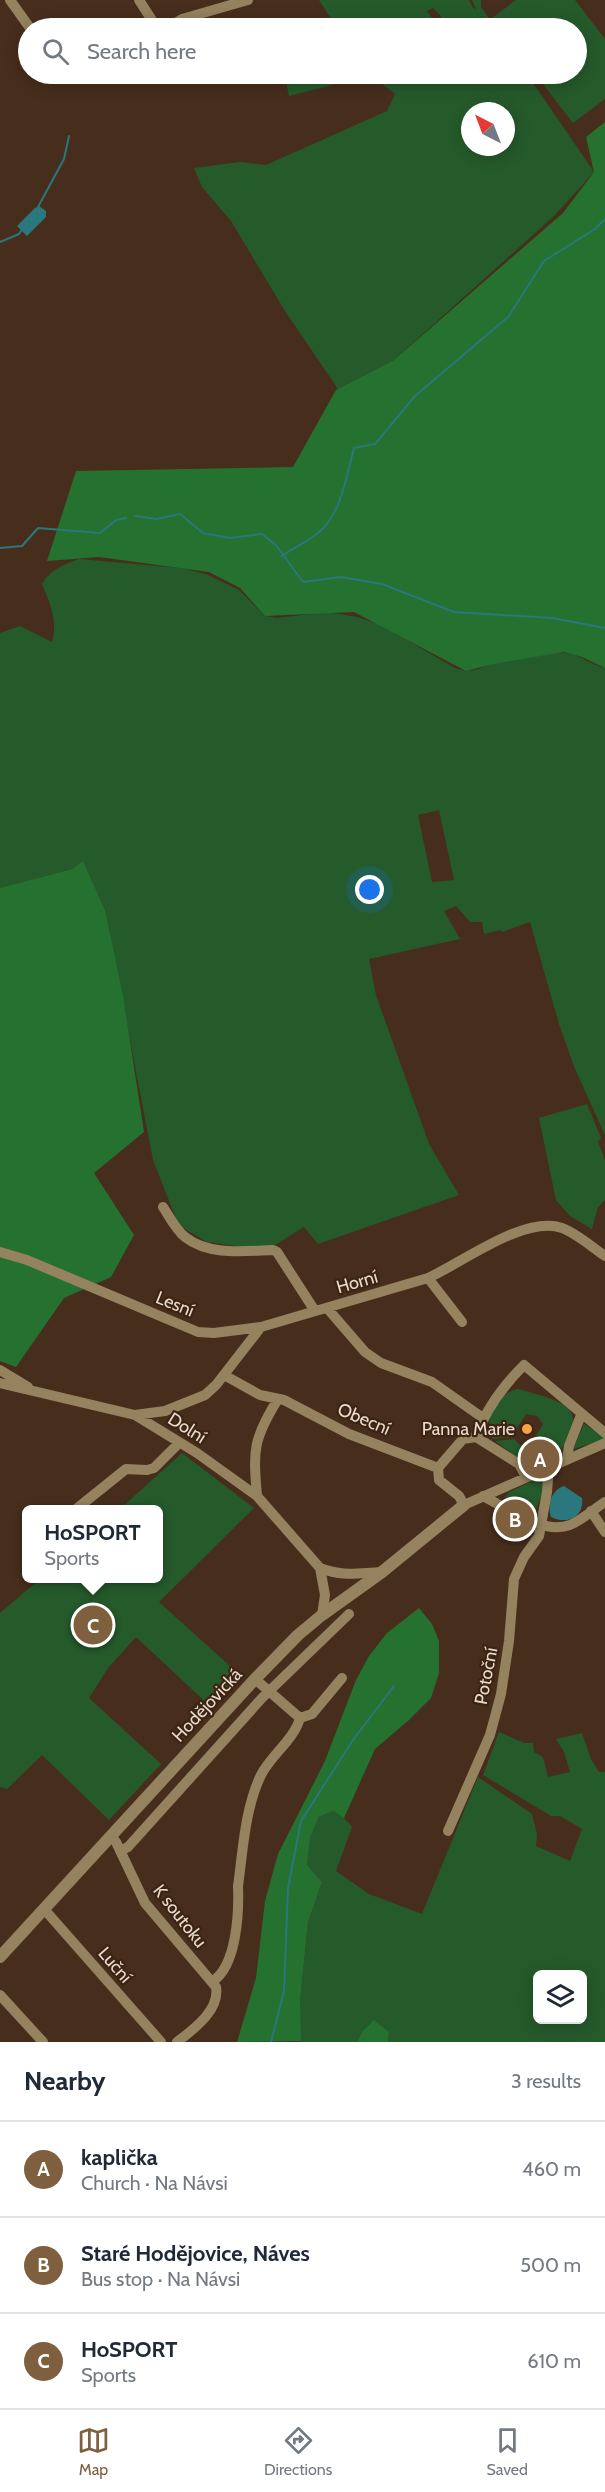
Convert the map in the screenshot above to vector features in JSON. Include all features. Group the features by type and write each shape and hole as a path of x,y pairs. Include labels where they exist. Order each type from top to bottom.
{"street":[{"path":"10,0 23,18"},
{"path":"139,0 151,18"},
{"path":"185,18 248,0"},
{"path":"163,1207 183,1236 200,1247 231,1251 273,1250 277,1252 315,1311"},
{"name":"Horní","path":"261,1327 428,1278 501,1238 538,1227 563,1228 605,1256"},
{"name":"Lesní","path":"0,1252 27,1260 198,1332 214,1333 261,1327"},
{"path":"428,1278 462,1322"},
{"path":"327,1308 365,1352 381,1363 432,1382 483,1418"},
{"path":"135,1415 165,1411 205,1395 224,1375 261,1327"},
{"path":"476,1437 483,1418 505,1384 524,1365 605,1433"},
{"path":"0,1370 36,1392"},
{"name":"Obecní","path":"224,1375 260,1395 293,1404 349,1434 438,1468"},
{"name":"Dolní","path":"0,1383 135,1415 197,1453 258,1496 320,1568"},
{"path":"258,1496 255,1444 259,1431 278,1399"},
{"path":"567,1458 569,1446 581,1415"},
{"path":"526,1477 519,1464 476,1437 463,1439 438,1468 439,1480 459,1496 464,1505 605,1443"},
{"path":"80,1505 126,1469 154,1468 178,1443"},
{"name":"Potoční","path":"448,1831 489,1735 501,1694 509,1641 514,1579 524,1557 539,1536 549,1466"},
{"path":"483,1496 540,1525 560,1527 577,1521 605,1502"},
{"name":"Hodějovická","path":"0,1957 255,1678 298,1635 332,1618 382,1572 464,1505"},
{"path":"591,1511 605,1532"},
{"path":"332,1618 320,1568 337,1574 352,1575 382,1572"},
{"path":"120,1851 128,1846 270,1692 332,1618 349,1614"},
{"path":"255,1678 300,1718"},
{"path":"177,2042 214,2005 217,1994 213,1981 225,1970 236,1931 238,1886 255,1786 266,1765 294,1730 300,1718 312,1714 342,1678"},
{"path":"208,1730 219,1745"},
{"name":"K soutoku","path":"111,1837 145,1903 173,1938 213,1981"},
{"name":"Luční","path":"44,1909 161,2042"},
{"path":"0,1995 43,2042"}],"green space":[{"path":"319,0 469,0 476,9 472,0 481,0 481,7 489,18 442,18 433,8 427,11 432,18 331,18"},
{"path":"516,0 575,0 605,39 605,99 573,123 543,84 587,84 587,18 492,18"},
{"path":"287,84 336,84 289,96"},
{"path":"382,84 534,84 594,172 554,216 394,360 338,389 285,311 231,221 202,187 194,168 240,162 266,165 387,111 395,94"},
{"path":"605,122 605,668 582,657 564,652 466,671 354,612 265,616 240,588 209,572 99,557 47,561 76,471 293,467 336,390 394,360 563,213 594,172 586,137"},
{"path":"79,559 181,568 206,574 239,590 265,616 277,618 327,612 357,617 381,625 462,670 476,670 496,662 560,653 576,656 605,668 605,1135 575,1069 559,1024 530,922 502,932 501,930 484,934 482,922 470,922 456,906 444,911 460,939 369,959 376,995 429,1144 459,1195 318,1244 304,1227 275,1245 251,1248 207,1242 185,1229 177,1221 153,1160 105,910 83,862 72,869 0,888 0,633 20,626 52,642 54,620 42,584 53,571","holes":["439,810 454,880 432,882 418,815"]},
{"path":"83,861 105,910 123,996 144,1132 94,1173 134,1235 111,1277 64,1298 16,1367 0,1361 0,888 72,869"},
{"path":"587,1104 601,1138 598,1142 605,1160 605,1200 598,1207 592,1229 570,1216 556,1200 539,1118"},
{"path":"519,1389 560,1403 570,1411 573,1418 564,1445 551,1460 543,1464 535,1465 525,1461 495,1441 514,1439 521,1446 531,1445 543,1424 537,1416 526,1414 511,1437 493,1439 490,1432 494,1408 505,1395"},
{"path":"584,1424 605,1437 604,1440 573,1449"},
{"path":"182,1453 254,1508 159,1602 241,1676 212,1708 136,1637 108,1668 89,1698 161,1764 109,1820 42,1755 7,1789 0,1787 0,1613 35,1583 163,1583 163,1505 124,1505"},
{"path":"535,1480 543,1483 544,1489 535,1512 527,1513 507,1501 505,1497 509,1492"},
{"path":"419,1608 432,1624 439,1641 439,1673 431,1698 375,1749 344,1818 333,1811 319,1817 310,1837 307,1865 322,1882 308,1922 300,2001 301,2041 237,2042 256,1978 265,1901 278,1854 325,1761 356,1680 369,1656 387,1633"},
{"path":"499,1732 524,1743 533,1743 534,1752 543,1757 548,1777 570,1772 564,1752 556,1739 582,1733 591,1759 599,1772 605,1772 605,2042 388,2042 389,2032 362,2032 357,2042 300,2042 300,2001 308,1922 322,1882 307,1865 309,1837 319,1817 333,1811 352,1827 336,1871 369,1894 422,1914 478,1777 532,1814 537,1834 536,1846 570,1861 582,1829 560,1816 551,1816 483,1775"},
{"path":"374,2020 389,2032 388,2042 357,2042 362,2032"}],"water":[{"path":"39,206 46,211 46,217 27,236 17,226"},
{"path":"564,1486 582,1498 581,1510 568,1520 551,1517 553,1494"}],"waterway":[{"path":"38,207 64,159 69,136"},
{"path":"282,556 318,533 333,515 342,494 354,448 375,444 415,396 508,317 544,261 595,229 605,219"},
{"path":"0,242 19,234 23,228"},
{"path":"135,516 157,519 180,514 203,533 230,538 262,534 276,545 303,582 341,577 382,584 454,612 552,618 605,628"},
{"path":"0,548 22,546 38,528 100,533 116,520 126,518"},
{"path":"271,2042 284,1991 288,1888 301,1821 353,1740 394,1686"}],"place":[{"name":"Panna Marie","path":"527,1429"},
{"name":"kaplička","path":"540,1459"},
{"name":"Staré Hodějovice, Náves","path":"515,1519"},
{"name":"HoSPORT","path":"93,1625"}]}
